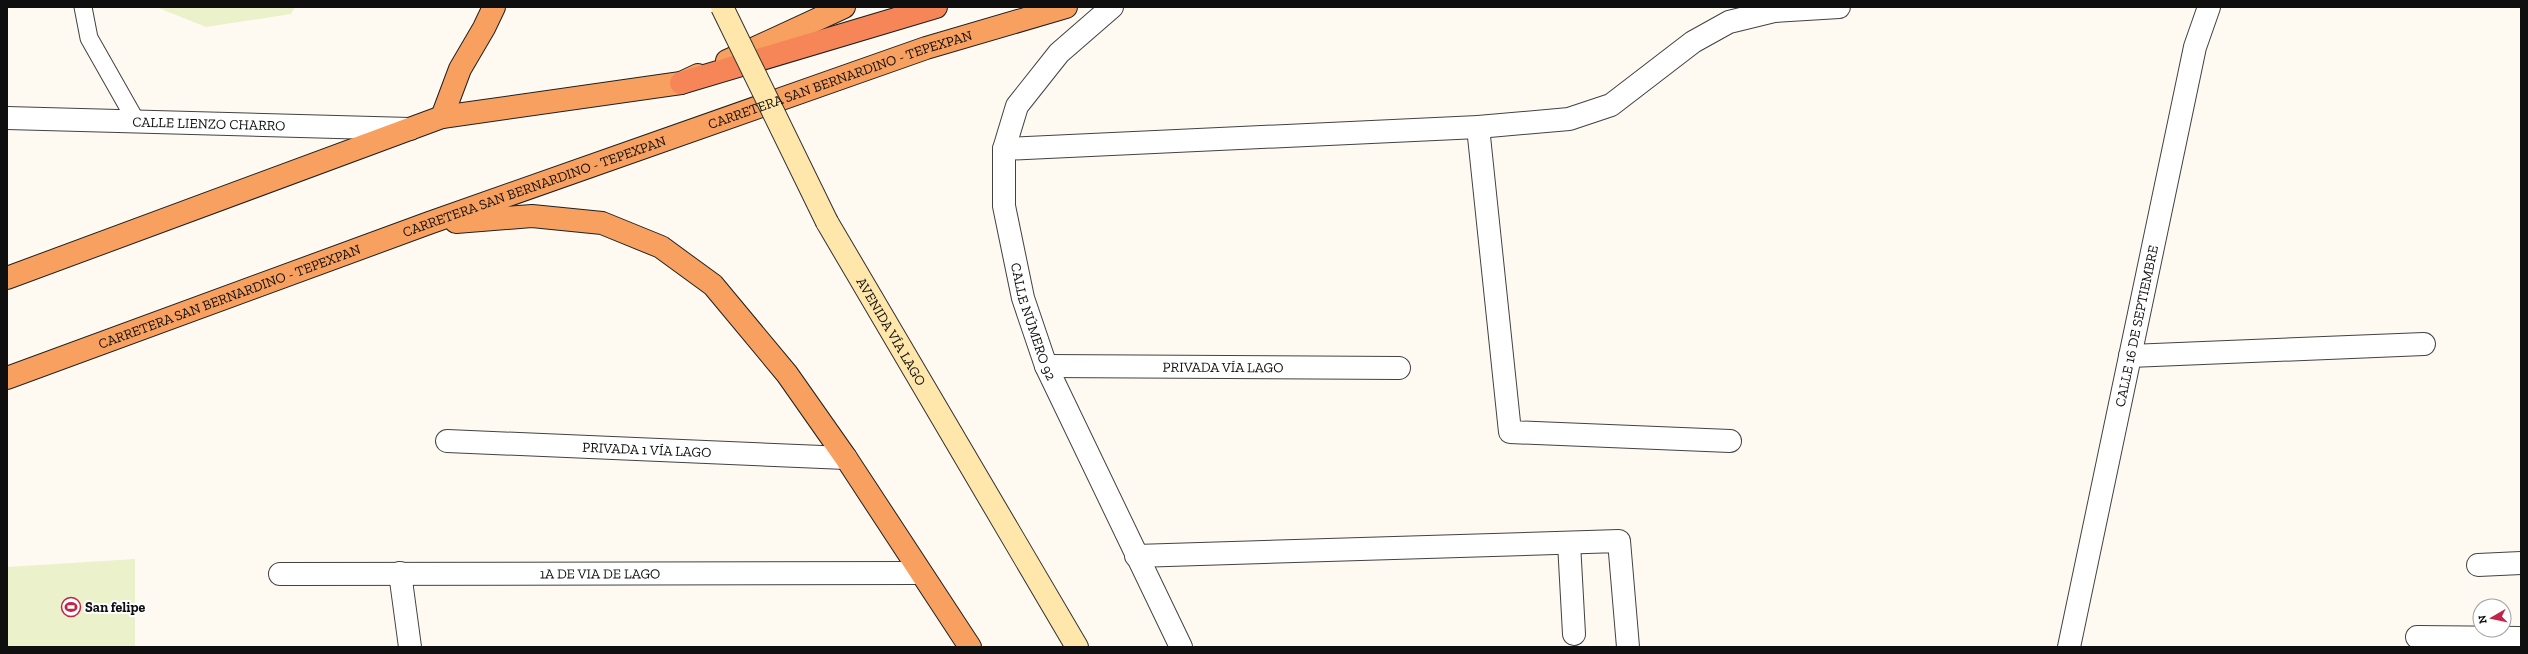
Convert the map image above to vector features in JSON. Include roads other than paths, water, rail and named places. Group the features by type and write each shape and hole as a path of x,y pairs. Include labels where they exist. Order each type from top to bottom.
{"highway":[{"path":"442,117 460,69 494,7"},
{"path":"681,83 844,7"},
{"path":"7,278 442,117 681,83 936,7"},
{"name":"CARRETERA SAN BERNARDINO - TEPEXPAN","path":"7,378 429,223 926,48 1066,7"},
{"path":"429,223 532,216 602,222 661,247 713,285 787,374 846,458 920,573 970,647"}],"main road":[{"name":"AVENIDA VÍA LAGO","path":"722,7 827,222 1077,647"}],"street":[{"name":"CALLE NÚMERO 92","path":"1112,7 1059,53 1017,106 1004,149 1004,206 1023,298 1046,366 1181,647"},
{"path":"1004,149 1478,127 1569,119 1611,105 1693,42 1729,22 1774,11 1839,7"},
{"name":"CALLE 16 DE SEPTIEMBRE","path":"2069,647 2195,47 2209,7"},
{"name":"CALLE LIENZO CHARRO","path":"7,118 411,129"},
{"path":"1478,127 1510,432 1730,441"},
{"path":"2130,356 2424,344"},
{"name":"PRIVADA VÍA LAGO","path":"1046,366 1399,368"},
{"name":"PRIVADA 1 VÍA LAGO","path":"447,441 846,458"},
{"path":"1136,556 1619,542 1628,647"},
{"path":"1569,543 1574,634"},
{"path":"2478,565 2521,563"},
{"name":"1A DE VIA DE LAGO","path":"280,574 920,573"},
{"path":"400,574 410,647"},
{"path":"2417,637 2521,638"}],"lane":[{"path":"83,7 89,38 136,121"}],"place":[{"name":"San felipe","path":"71,607"}]}
